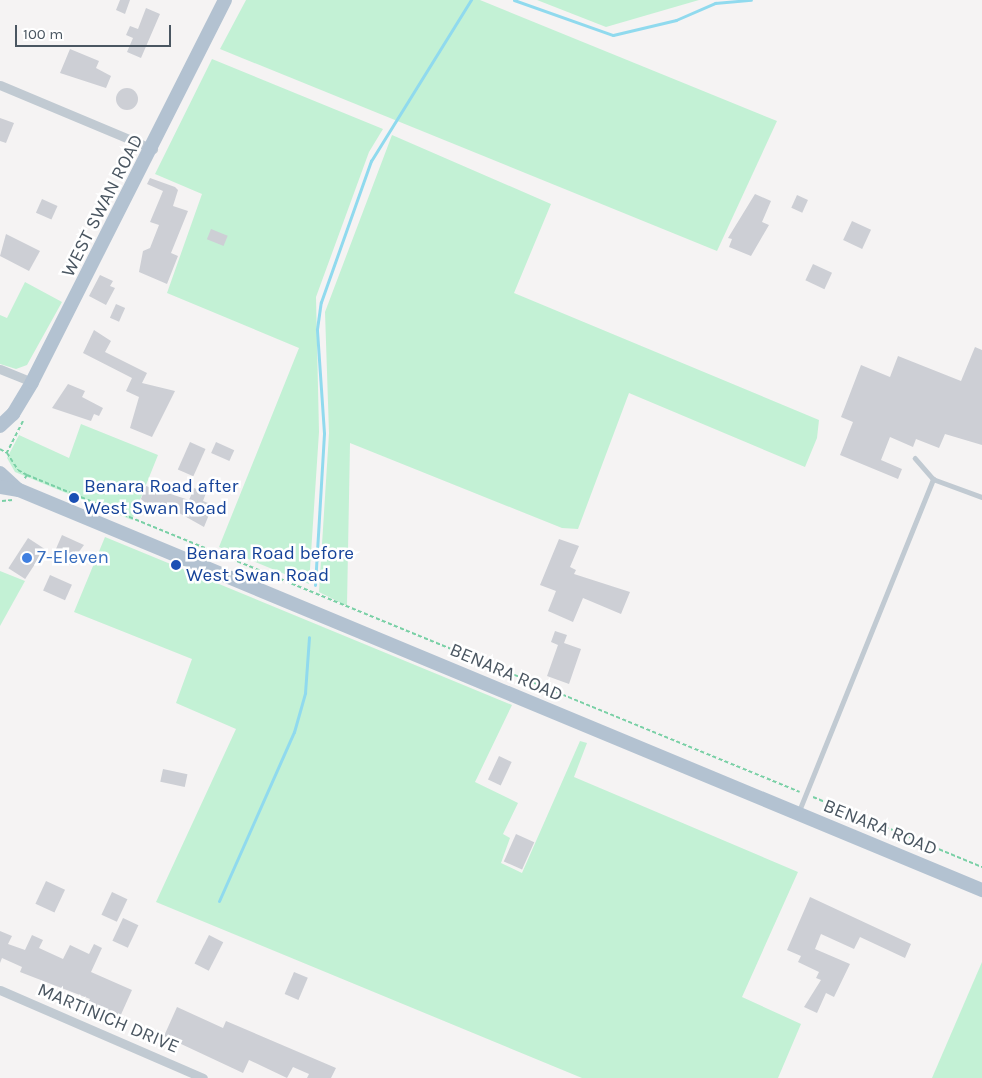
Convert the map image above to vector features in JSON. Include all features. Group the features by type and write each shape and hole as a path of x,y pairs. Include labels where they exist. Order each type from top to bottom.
{"main road":[{"name":"WEST SWAN ROAD","path":"2,428 32,382 153,149 225,0"},
{"name":"BENARA ROAD","path":"0,473 17,489"},
{"name":"BENARA ROAD","path":"0,487 17,489 982,890"}],"street":[{"path":"0,85 153,149"},
{"path":"0,369 32,382"},
{"name":"MARTINICH DRIVE","path":"0,990 203,1078"}],"lane":[{"path":"915,458 933,479 982,498"},
{"path":"797,814 933,479"}],"path":[{"path":"0,449 7,453"},
{"path":"27,475 982,867"}],"green space":[{"path":"246,0 480,0 777,121 717,251 220,49"},
{"path":"537,0 699,0 606,27"},
{"path":"212,59 383,129 369,152 316,297 319,432 309,584 219,547 299,348 167,293 202,194 155,174"},
{"path":"392,135 551,204 514,293 819,420 817,438 805,467 629,393 578,529 562,528 350,443 347,606 319,592 329,433 325,312"},
{"path":"25,282 62,302 27,365 16,369 0,364 0,315 7,318"},
{"path":"81,424 158,455 132,520 15,472 7,458 19,435 69,458"},
{"path":"105,537 512,705 475,782 518,803 503,834 510,838 501,863 522,873 580,741 587,743 574,777 798,872 742,997 801,1024 778,1078 582,1078 156,902 236,729 176,703 192,659 74,612"},
{"path":"0,571 25,581 0,626"},
{"path":"982,962 982,1078 932,1078"}],"building":[{"path":"120,0 130,0 125,14 116,10"},
{"path":"146,8 160,14 141,58 127,52 133,38 126,35 130,26 138,29"},
{"path":"70,49 99,61 96,68 111,76 106,88 60,73"},
{"path":"127,88 135,91 138,99 135,107 127,110 119,107 116,99 119,91"},
{"path":"0,118 14,123 6,143 0,141"},
{"path":"150,178 175,187 178,190 173,206 188,211 171,253 178,256 167,284 139,272 143,251 150,248 159,225 150,222 163,191 147,184"},
{"path":"755,194 771,201 762,222 769,225 751,256 729,247 732,239 728,238"},
{"path":"797,195 808,200 802,213 791,208"},
{"path":"42,199 58,206 51,220 36,213"},
{"path":"852,221 871,230 862,249 843,240"},
{"path":"211,229 228,236 224,246 207,239"},
{"path":"6,234 40,251 29,271 0,256"},
{"path":"813,264 832,273 824,289 805,280"},
{"path":"100,275 113,281 110,286 115,288 106,305 89,296"},
{"path":"116,304 125,308 119,322 110,318"},
{"path":"94,330 111,341 105,352 147,373 142,383 175,391 152,437 130,428 139,397 126,391 132,378 83,353"},
{"path":"975,347 982,350 982,445 945,434 939,448 916,439 913,447 890,437 881,460 902,469 898,479 840,455 853,422 841,417 861,365 890,377 898,356 961,381"},
{"path":"68,384 85,391 82,397 103,408 99,416 94,414 91,421 52,408"},
{"path":"190,442 206,449 193,476 178,469"},
{"path":"216,442 234,450 229,461 211,453"},
{"path":"146,486 189,500 194,488 206,493 203,501 213,505 204,527 172,509 149,506 141,499"},
{"path":"62,535 84,545 69,565 52,558"},
{"name":"7-Eleven","path":"28,538 45,549 25,579 8,568"},
{"path":"559,539 579,546 570,567 576,570 574,574 630,592 621,614 583,598 573,622 548,611 556,591 540,585"},
{"path":"50,575 72,585 65,600 43,591"},
{"path":"555,631 567,635 564,643 581,649 569,684 547,676 558,645 551,642"},
{"path":"499,756 512,762 501,785 488,780"},
{"path":"163,769 187,774 185,787 160,782"},
{"path":"516,834 534,842 522,870 504,861"},
{"path":"46,881 65,890 54,913 35,904"},
{"path":"112,892 127,899 117,922 101,915"},
{"path":"810,897 911,944 905,958 860,937 854,949 821,934 815,949 850,964 834,997 826,993 817,1013 804,1007 821,980 816,978 819,972 798,962 801,956 787,950"},
{"path":"123,918 138,925 128,948 112,941"},
{"path":"0,931 12,936 8,944 25,950 32,935 43,940 39,948 63,959 70,945 89,954 94,944 102,948 91,972 132,990 119,1019 87,1004 90,999 20,972 22,967 2,958 0,963"},
{"path":"209,935 223,942 209,971 194,964"},
{"path":"294,972 308,978 298,1000 285,994"},
{"path":"177,1007 223,1028 226,1021 336,1068 331,1078 307,1078 309,1074 293,1067 287,1078 249,1060 243,1073 164,1036"}],"waterway":[{"path":"315,585 324,433 317,329 321,302 371,161 471,0"},
{"path":"514,0 613,35 676,20 715,3 751,0"},
{"path":"219,901 294,732 305,693 309,637"}],"place":[{"name":"Benara Road after West Swan Road","path":"74,498"},
{"name":"7-Eleven","path":"27,558"},
{"name":"Benara Road before West Swan Road","path":"176,565"}]}
